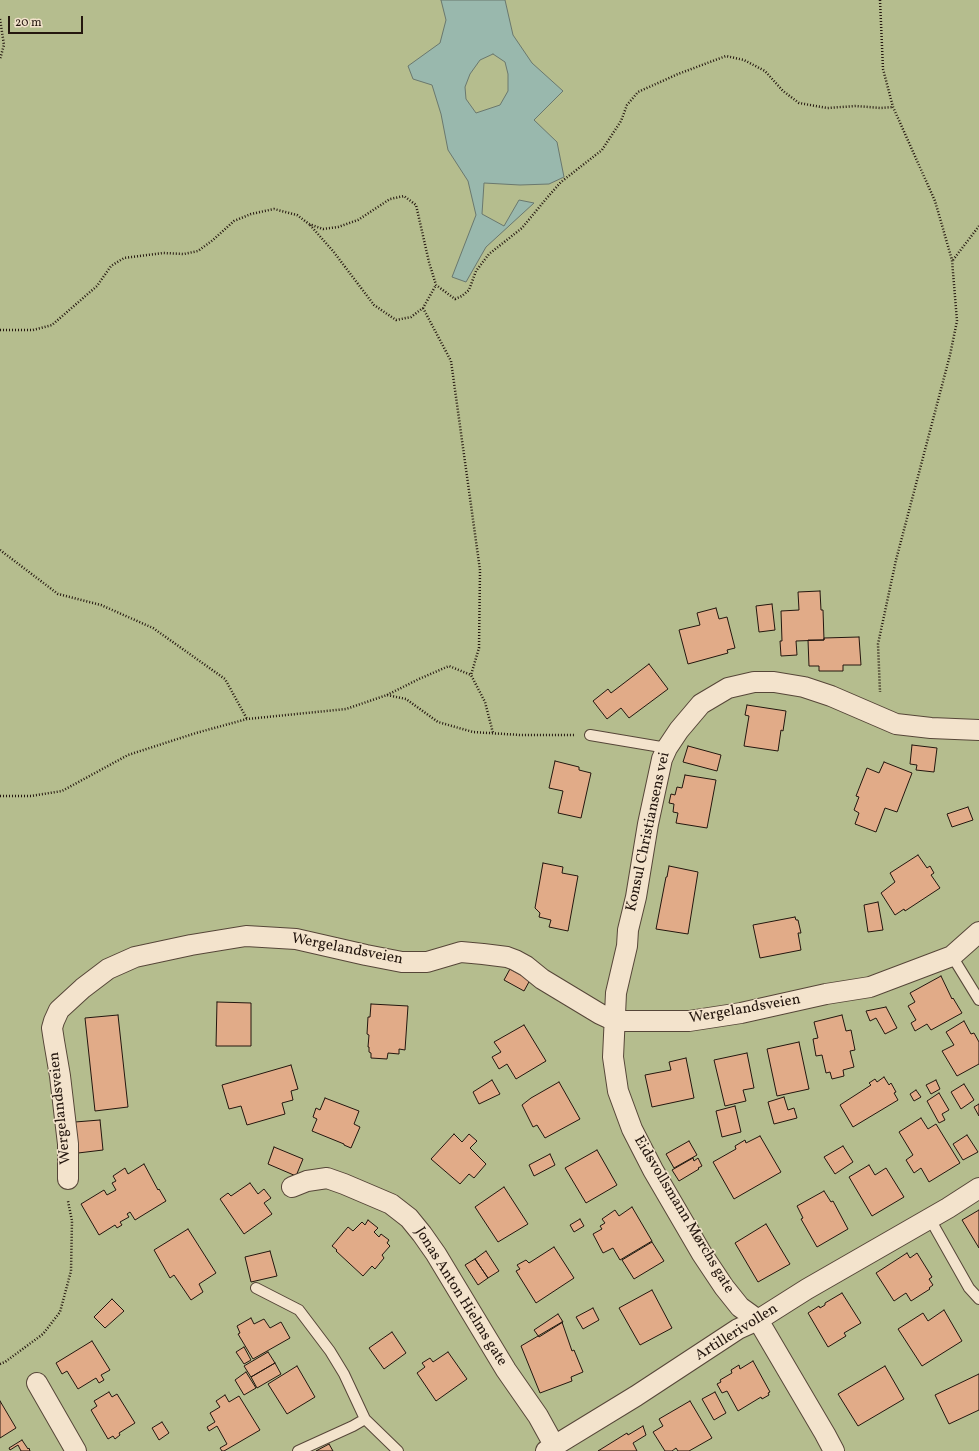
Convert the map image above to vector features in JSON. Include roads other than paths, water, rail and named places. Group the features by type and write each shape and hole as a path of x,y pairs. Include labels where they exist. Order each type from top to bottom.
{"street":[{"name":"Konsul Christiansens vei","path":"615,1021 616,993 627,946 628,930 636,897 648,824 662,758 679,730 701,704 728,688 754,682 774,682 804,687 831,696 896,724 931,728 979,730"},
{"name":"Wergelandsveien","path":"68,1179 68,1144 60,1076 52,1028 54,1021 59,1010 83,988 108,969 135,957 191,945 246,936 296,939 402,962 427,962 461,952 483,954 507,957 515,960 526,966 542,979 600,1014 615,1021 689,1021 741,1013 826,994 870,987 952,956 979,932"},
{"name":"Eidsvollsmann Mørchs gate","path":"615,1021 613,1057 618,1091 632,1129 653,1170 717,1276 740,1307 758,1320 834,1451"},
{"name":"Jonas Anton Hielms gate","path":"292,1187 307,1181 327,1178 392,1204 409,1218 436,1254 506,1370 538,1416 550,1448"},
{"name":"Artillerivollen","path":"550,1448 636,1396 738,1329 758,1320 807,1289 930,1219 979,1188"},
{"path":"37,1383 76,1451"}],"lane":[{"path":"590,735 667,748"},
{"path":"952,956 979,1000"},
{"path":"930,1219 969,1288 979,1298"},
{"path":"256,1288 299,1310 330,1351 344,1374 365,1419 398,1451"},
{"path":"298,1451 365,1419"}],"water":[{"path":"441,0 505,0 513,35 532,63 563,91 534,120 557,142 564,177 549,184 520,185 484,183 482,214 504,226 519,200 534,203 486,247 466,282 452,277 476,215 468,181 448,150 441,114 432,85 413,79 408,66 440,43 446,20","holes":["493,54 505,62 508,74 508,91 500,105 476,113 466,99 465,87 470,74 480,60"]}]}
